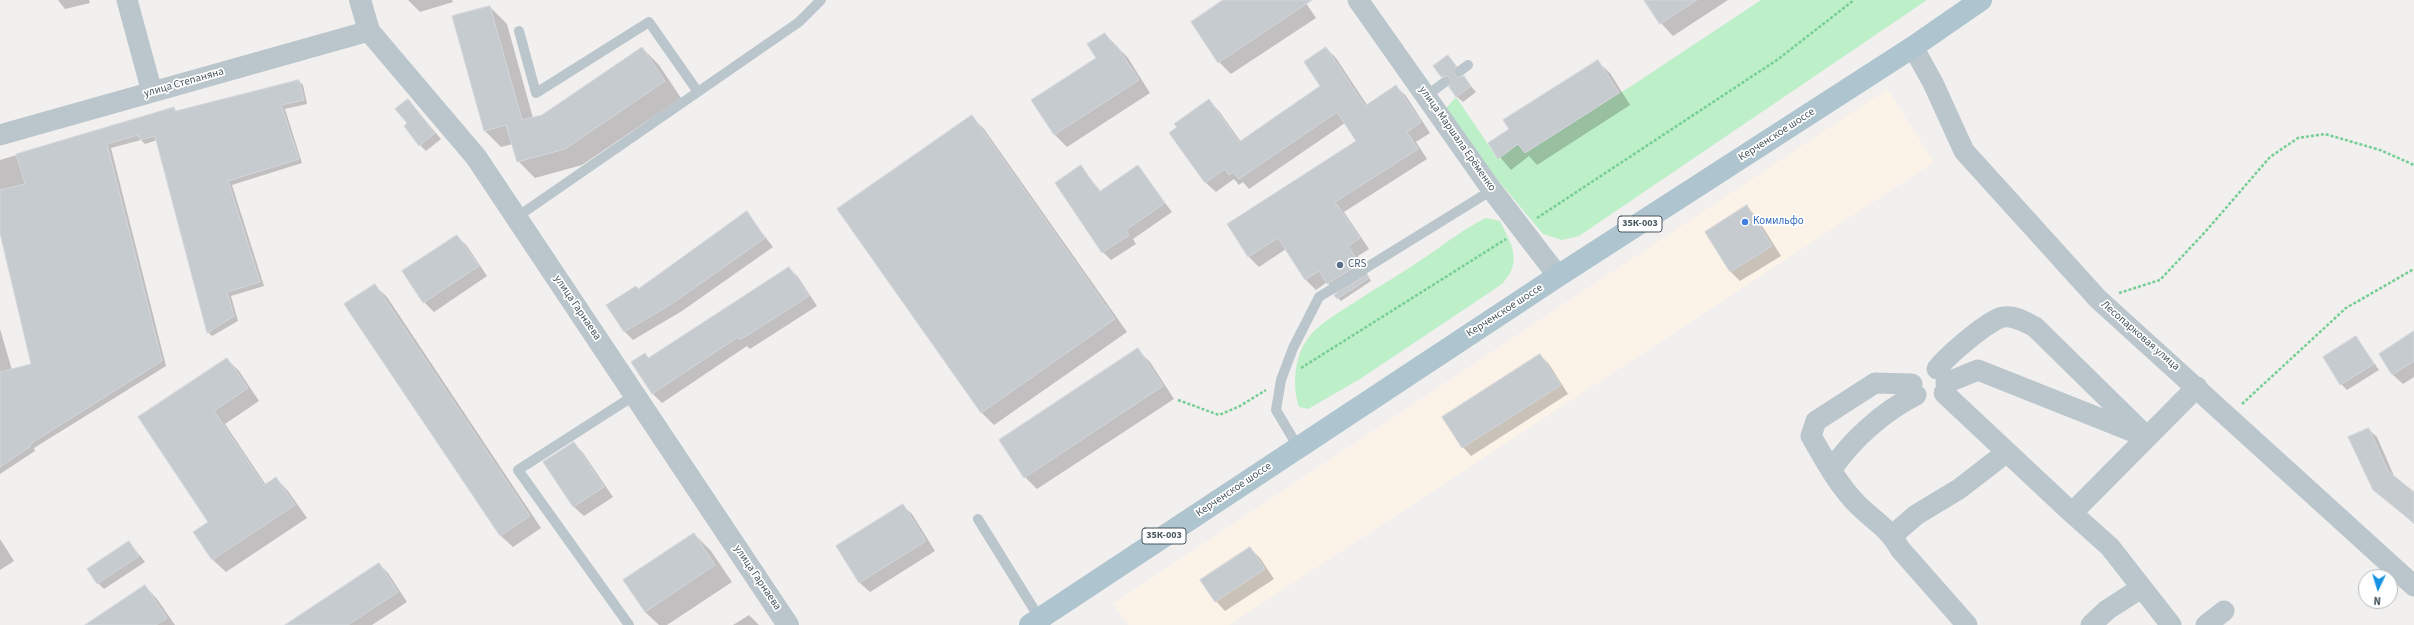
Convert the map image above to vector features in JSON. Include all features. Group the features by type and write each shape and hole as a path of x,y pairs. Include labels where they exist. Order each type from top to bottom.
{"main road":[{"name":"Керченское шоссе","path":"1038,623 1298,447 1558,276 1913,47 1981,0"}],"street":[{"path":"127,0 152,92"},
{"name":"улица Гарнаева","path":"360,0 369,32 476,157 788,625"},
{"name":"улица Маршала Ерёменко","path":"1358,0 1492,190 1558,276"},
{"name":"улица Степаняна","path":"0,135 369,32"},
{"name":"Лесопарковая улица","path":"1913,47 1934,82 1964,151 2098,299 2229,416 2414,586"},
{"path":"1967,625 1900,549 1893,535 1858,505 1830,470 1811,436 1816,421 1875,383 1914,389 1925,401 1936,401 1943,382 1945,358 1960,345 2002,317 2014,317 2035,327 2147,437"},
{"path":"1914,389 1914,378 1921,370 1926,368 1943,382 2007,452 2110,547 2171,625"},
{"path":"1943,382 1978,370 2147,437"},
{"path":"2072,513 2196,387"},
{"path":"1830,470 1843,452 1914,389"},
{"path":"1893,535 1916,515 1959,489 2007,452"},
{"path":"2092,625 2107,610 2141,588"},
{"path":"2206,625 2224,611"}],"lane":[{"path":"517,217 799,22 822,0"},
{"path":"519,31 536,93 649,22 698,92"},
{"path":"1426,96 1445,82"},
{"path":"1298,447 1276,410 1282,380 1293,348 1319,297 1492,190"},
{"path":"629,625 518,470 635,395"},
{"path":"978,519 1038,623"}],"path":[{"path":"2098,299 2160,280 2206,232 2270,157 2298,138 2325,134 2380,150 2414,165"},
{"path":"2229,416 2346,308 2414,269"}],"shaded area":[{"path":"1887,89 1934,162 1229,625 1129,625 1113,604"}],"green space":[{"path":"1761,0 1927,0 1579,236 1562,240 1543,234 1487,167 1446,108 1456,97 1498,159 1518,144 1525,153 1636,83"},
{"path":"1486,218 1500,221 1513,253 1514,261 1512,268 1502,284 1360,379 1308,409 1299,407 1295,380 1297,362 1304,345 1313,332 1335,315"}],"building":[{"path":"1223,0 1312,0 1218,63 1191,22"},
{"path":"1644,0 1697,0 1660,24"},
{"path":"490,6 522,120 542,115 642,47 665,81 565,149 517,162 506,125 484,131 452,16"},
{"path":"1105,33 1114,46 1116,45 1139,80 1054,135 1031,100 1096,58 1087,44"},
{"path":"1326,47 1365,106 1396,85 1421,122 1407,132 1418,149 1335,202 1360,238 1348,246 1360,264 1327,284 1319,271 1305,280 1278,238 1248,257 1227,224 1356,141 1337,112 1239,179 1233,172 1229,175 1225,169 1205,183 1169,133 1177,127 1174,124 1209,99 1239,142 1320,86 1304,62"},
{"path":"1448,55 1456,66 1455,75 1458,77 1464,76 1471,86 1456,97 1449,87 1450,78 1447,76 1441,77 1433,66"},
{"path":"1598,60 1619,93 1525,153 1518,144 1498,159 1488,143 1509,129 1503,120"},
{"path":"299,80 304,100 281,105 299,159 228,181 260,282 227,292 234,316 207,333 155,136 140,140 138,135 107,144 162,361 30,444 31,446 0,467 0,372 31,364 0,233 0,190 25,184 16,154 174,107 175,111"},
{"path":"408,99 435,133 419,146 404,126 407,123 395,109"},
{"path":"972,115 1115,319 981,413 837,209"},
{"path":"1081,165 1099,192 1138,165 1165,203 1126,230 1129,235 1102,253 1055,183"},
{"path":"1747,205 1772,246 1730,272 1705,232"},
{"path":"747,211 765,238 673,303 624,332 606,305 636,286 638,289"},
{"path":"457,235 479,266 423,303 402,271"},
{"path":"789,267 809,296 740,340 738,337 652,394 631,362 645,353 648,358"},
{"path":"1367,275 1369,278 1337,299 1334,295"},
{"path":"375,284 530,516 500,536 344,304"},
{"path":"2414,331 2414,361 2392,375 2379,354"},
{"path":"2356,336 2374,364 2340,385 2323,357"},
{"path":"1138,348 1163,386 1024,478 999,440"},
{"path":"1540,354 1561,385 1462,448 1442,417"},
{"path":"227,358 248,388 214,411 264,485 276,477 295,505 212,560 193,532 208,522 138,417"},
{"path":"2369,428 2388,471 2414,492 2414,523 2373,490 2348,437"},
{"path":"574,442 604,487 573,507 543,462"},
{"path":"903,504 926,541 859,583 836,546"},
{"path":"694,533 715,565 645,612 623,580"},
{"path":"129,541 139,556 97,584 87,569"},
{"path":"1250,547 1265,569 1215,602 1200,580"},
{"path":"379,563 398,592 348,625 285,625"},
{"path":"145,585 167,618 156,625 85,625"}],"place":[{"name":"Комильфо","path":"1745,222"},
{"name":"CRS","path":"1340,265"}]}
